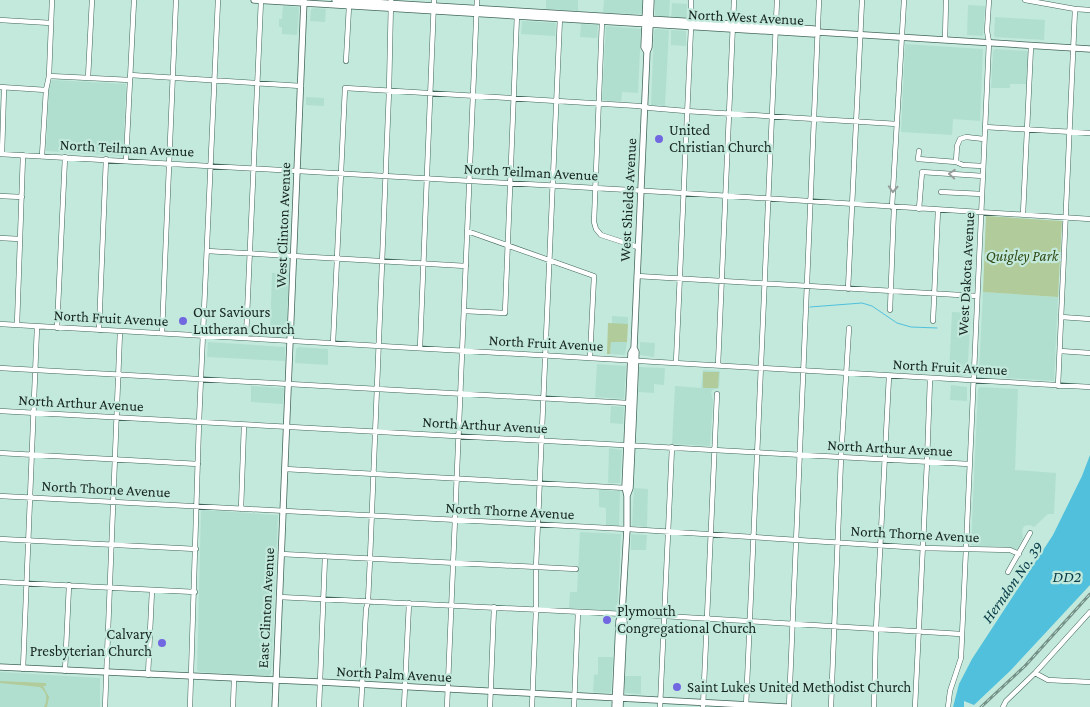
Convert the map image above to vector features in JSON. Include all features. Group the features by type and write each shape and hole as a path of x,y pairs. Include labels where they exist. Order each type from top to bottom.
{"main road":[{"name":"North West Avenue","path":"254,0 434,6 517,14 733,27 814,29 817,32 1090,49"},
{"name":"North West Avenue","path":"335,0 348,2"},
{"name":"West Shields Avenue","path":"646,0 648,21"},
{"name":"West Shields Avenue","path":"620,707 618,698 619,621 622,614 626,529 629,445 628,403 633,360 636,352 634,348 647,52 644,46 652,0"},
{"name":"West Clinton Avenue","path":"284,511 304,2"},
{"name":"North West Avenue","path":"560,16 602,21 648,21"},
{"name":"West Shields Avenue","path":"629,445 633,424 633,360"},
{"path":"628,403 631,405 633,424"},
{"name":"East Clinton Avenue","path":"275,707 284,511"},
{"name":"North Palm Avenue","path":"0,668 320,682 660,700 703,705 787,707"},
{"name":"West Shields Avenue","path":"615,707 618,698"}],"street":[{"path":"42,156 46,90 49,76 52,0"},
{"path":"88,78 92,0"},
{"path":"126,160 134,0"},
{"path":"162,334 176,0"},
{"path":"190,707 199,422 218,0"},
{"path":"246,338 261,0"},
{"path":"446,707 477,0"},
{"path":"676,363 691,0"},
{"path":"718,366 734,0"},
{"path":"746,706 777,0"},
{"path":"787,707 819,0"},
{"path":"848,289 862,0"},
{"path":"890,310 894,170 904,0"},
{"path":"944,40 946,0"},
{"name":"West Dakota Avenue","path":"948,707 950,691 960,658 989,42 987,31 989,0"},
{"path":"1025,0 1058,3 1075,9 1090,10"},
{"path":"346,61 348,2"},
{"path":"361,707 370,559 391,4"},
{"path":"420,348 434,6"},
{"path":"1058,386 1075,9"},
{"path":"464,310 505,313 517,14"},
{"path":"532,707 536,567 560,16"},
{"path":"0,20 51,23"},
{"path":"602,21 594,222 596,230 601,235 638,247"},
{"path":"1023,214 1031,46"},
{"path":"49,76 173,78 301,86"},
{"path":"1,154 2,88 46,90"},
{"path":"333,343 345,88 897,124"},
{"path":"985,127 1090,134"},
{"path":"956,162 956,146 960,139 964,137 984,139"},
{"path":"919,151 918,159 983,166"},
{"name":"North Teilman Avenue","path":"1,154 1090,218"},
{"path":"17,325 23,155"},
{"path":"57,328 65,157"},
{"path":"99,330 106,159"},
{"path":"919,209 922,172 983,176"},
{"path":"941,192 982,194"},
{"path":"0,196 22,197"},
{"path":"933,321 938,210"},
{"path":"467,231 594,276 590,358"},
{"path":"0,238 20,239"},
{"path":"207,251 466,266"},
{"path":"637,276 977,296"},
{"path":"1061,317 1090,319"},
{"name":"North Fruit Avenue","path":"0,324 1090,387"},
{"path":"23,669 37,327"},
{"path":"831,707 841,458 849,328"},
{"path":"105,707 120,331"},
{"path":"1060,351 1090,353"},
{"path":"0,368 628,403"},
{"path":"874,707 876,629 889,376"},
{"path":"915,707 928,462 930,379"},
{"path":"703,705 717,394"},
{"name":"North Arthur Avenue","path":"0,411 969,464"},
{"path":"240,508 244,425"},
{"path":"660,707 672,447"},
{"path":"0,453 198,464"},
{"path":"285,469 627,488"},
{"name":"North Thorne Avenue","path":"0,496 626,529 923,548 1010,550 1019,554"},
{"path":"1008,572 1030,533"},
{"path":"0,539 196,549"},
{"path":"281,554 576,569"},
{"path":"319,707 325,556"},
{"path":"0,582 195,592"},
{"path":"65,671 69,585"},
{"path":"148,675 152,590"},
{"path":"279,597 664,616 961,634"},
{"path":"404,707 409,603"},
{"path":"490,707 494,607"},
{"path":"574,707 578,612"},
{"path":"1003,707 1006,701 1035,673 1090,612"},
{"path":"1035,673 1048,680 1090,682"},
{"path":"233,707 234,678"}],"shaded area":[{"path":"546,0 578,0 578,11 546,9"},
{"path":"604,0 642,0 642,14 603,13"},
{"path":"655,0 670,0 669,18 655,16"},
{"path":"672,3 687,4 687,19 671,18"},
{"path":"968,5 985,6 983,36 967,35"},
{"path":"283,6 298,7 299,9 297,35 282,34 282,27 279,27 279,19 282,19"},
{"path":"313,8 326,9 325,22 310,21"},
{"path":"995,17 1045,20 1044,40 995,37"},
{"path":"522,21 556,23 555,36 521,34"},
{"path":"581,24 598,25 597,38 580,37"},
{"path":"606,26 641,29 638,93 622,92 621,102 602,100"},
{"path":"656,29 669,30 665,106 651,105 654,31"},
{"path":"671,30 686,31 686,46 671,45"},
{"path":"905,44 983,49 980,121 953,119 952,135 901,132"},
{"path":"995,49 1028,51 1027,84 1010,84 1010,88 991,88 993,51"},
{"path":"52,80 126,84 123,156 46,151 49,87"},
{"path":"306,97 324,98 324,106 306,105"},
{"path":"272,273 289,273 286,336 270,335"},
{"path":"983,292 1058,297 1054,381 1007,378 981,375 979,373"},
{"path":"952,312 971,313 967,376 949,375"},
{"path":"612,316 628,317 628,324 612,324"},
{"path":"208,342 285,347 285,361 207,357"},
{"path":"611,342 627,342 625,355 610,354"},
{"path":"640,342 655,343 654,357 640,355"},
{"path":"298,347 328,349 328,365 295,363 296,349"},
{"path":"597,364 626,366 624,399 595,397"},
{"path":"639,367 665,368 664,385 654,384 654,393 638,392"},
{"path":"703,370 720,371 719,388 712,390 711,393 713,400 710,446 672,444 675,386 701,388"},
{"path":"951,385 967,387 967,401 950,400"},
{"path":"251,386 284,388 283,404 251,402"},
{"path":"980,387 1018,389 1015,470 1056,473 1054,514 1048,514 1034,527 1030,525 1024,526 1022,531 1023,539 1017,550 971,545 978,389"},
{"path":"611,406 624,407 623,424 610,423"},
{"path":"609,448 622,450 620,483 608,483"},
{"path":"634,488 648,489 647,527 632,526"},
{"path":"599,490 620,491 619,526 606,525 606,508 599,507"},
{"path":"201,511 278,515 271,673 269,676 199,672 197,670"},
{"path":"580,532 621,534 616,611 569,608 570,592 577,592"},
{"path":"631,534 647,535 646,550 631,550"},
{"path":"598,657 613,657 611,693 593,692 594,675 598,674"},
{"path":"0,672 100,678 100,707 0,707"},
{"path":"625,676 641,676 641,694 625,693"}],"green space":[{"name":"Quigley Park","path":"986,216 1062,221 1058,297 983,292"},
{"path":"608,323 628,324 627,342 611,342 610,354 607,354"},
{"path":"703,372 719,372 718,388 703,388"},
{"path":"0,681 46,683 46,686 43,686 49,697 47,707 44,707 46,701 45,693 40,687 0,683"}],"water":[{"name":"DD2","path":"1090,455 1090,585 1010,671 974,705 964,701 964,707 953,707 959,684 972,659 1053,535 1082,476"}],"waterway":[{"path":"810,307 862,303 872,306 897,323 911,327 937,328"}],"railway":[{"path":"981,707 1025,666 1090,594"}],"place":[{"name":"United Christian Church","path":"659,139"},
{"name":"Our Saviours Lutheran Church","path":"183,321"},
{"name":"Plymouth Congregational Church","path":"607,620"},
{"name":"Calvary Presbyterian Church","path":"162,643"},
{"name":"Saint Lukes United Methodist Church","path":"677,687"}],"water label":[{"name":"Herndon No. 39","path":"1012,582"}]}
